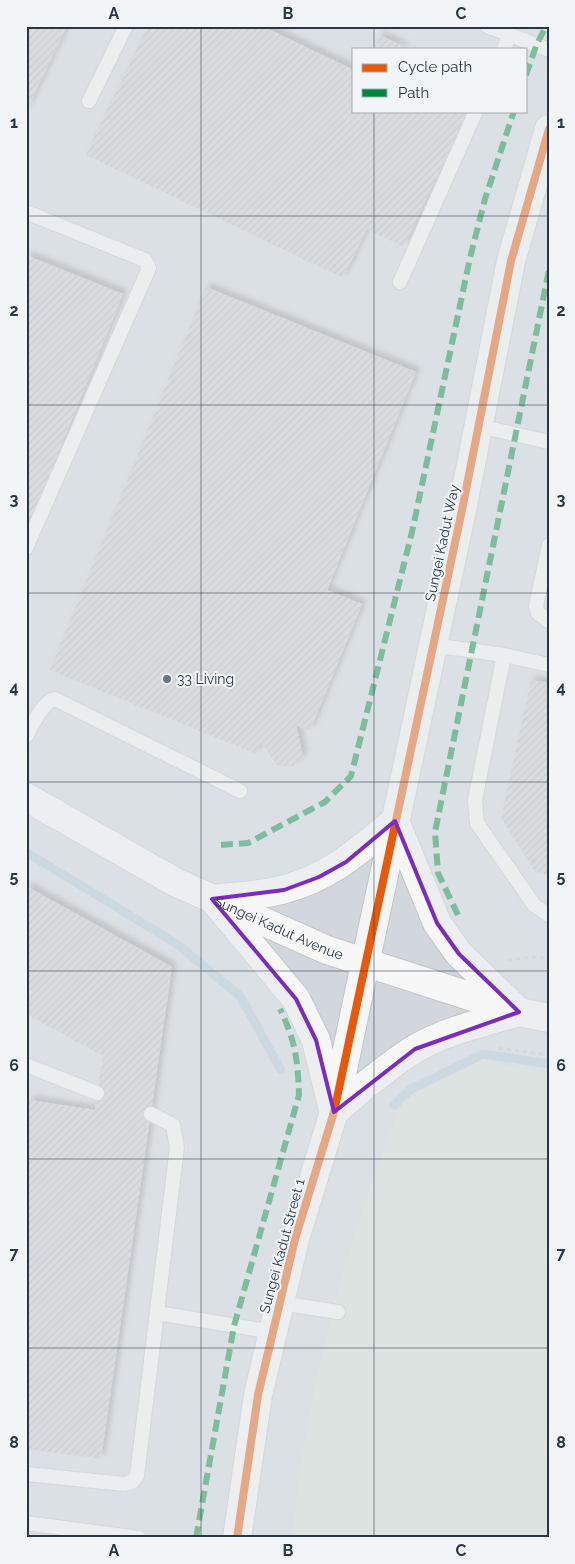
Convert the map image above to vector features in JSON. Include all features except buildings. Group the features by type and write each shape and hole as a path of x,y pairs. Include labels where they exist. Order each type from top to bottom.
{"street":[{"name":"Sungei Kadut Way","path":"365,964 479,426 511,261 549,129"},
{"name":"Sungei Kadut Avenue","path":"26,797 175,882 327,950 365,964 519,1012 549,1018"},
{"path":"212,899 284,890 319,877 346,862 395,821 437,924 458,954 519,1012"},
{"path":"212,899 296,999 316,1040 334,1112 362,1086 415,1049 467,1027 519,1012"},
{"name":"Sungei Kadut Street 1","path":"237,1538 258,1395 295,1239 334,1112 365,964"}],"lane":[{"path":"90,101 126,26"},
{"path":"487,26 506,42 549,50"},
{"path":"400,282 476,112"},
{"path":"26,212 145,260 149,268 26,548"},
{"path":"479,426 549,442"},
{"path":"549,545 536,606 538,613 549,621"},
{"path":"432,645 504,655 549,665"},
{"path":"504,655 475,800 475,812 477,822 534,905 549,915"},
{"path":"26,736 45,705 50,700 55,699 240,791"},
{"path":"26,1065 98,1093"},
{"path":"26,1474 124,1484 132,1482 137,1476 177,1147 173,1125 152,1114"},
{"path":"280,1303 338,1312"},
{"path":"157,1313 273,1332"},
{"path":"26,1523 139,1538"}],"path":[{"path":"503,957 510,962 536,958 549,959"},
{"path":"490,1046 549,1055"}],"highlighted area":[{"path":"395,821 437,923 459,954 519,1012 415,1049 334,1112 316,1040 296,999 212,899 284,890 319,877 346,862"}],"shaded area":[{"path":"26,26 549,26 549,1538 26,1538"},
{"path":"481,1061 549,1073 549,1538 292,1538 307,1427 332,1314 347,1258 384,1150 405,1098"}],"waterway":[{"path":"26,852 177,944 240,996 281,1070"},
{"path":"394,1105 411,1089 483,1054 549,1064"}],"marked path":[{"path":"528,69 536,46 546,26"},
{"path":"221,845 248,843 325,802 351,776 412,532 470,258 485,199 514,112"},
{"path":"458,915 438,873 435,832 549,270"},
{"path":"196,1538 234,1326 299,1095 295,1050 280,1009"}],"cycle path":[{"path":"237,1538 258,1395 295,1239 334,1112 462,510 511,261 549,129"}],"place":[{"name":"33 Living","path":"167,679"}]}
